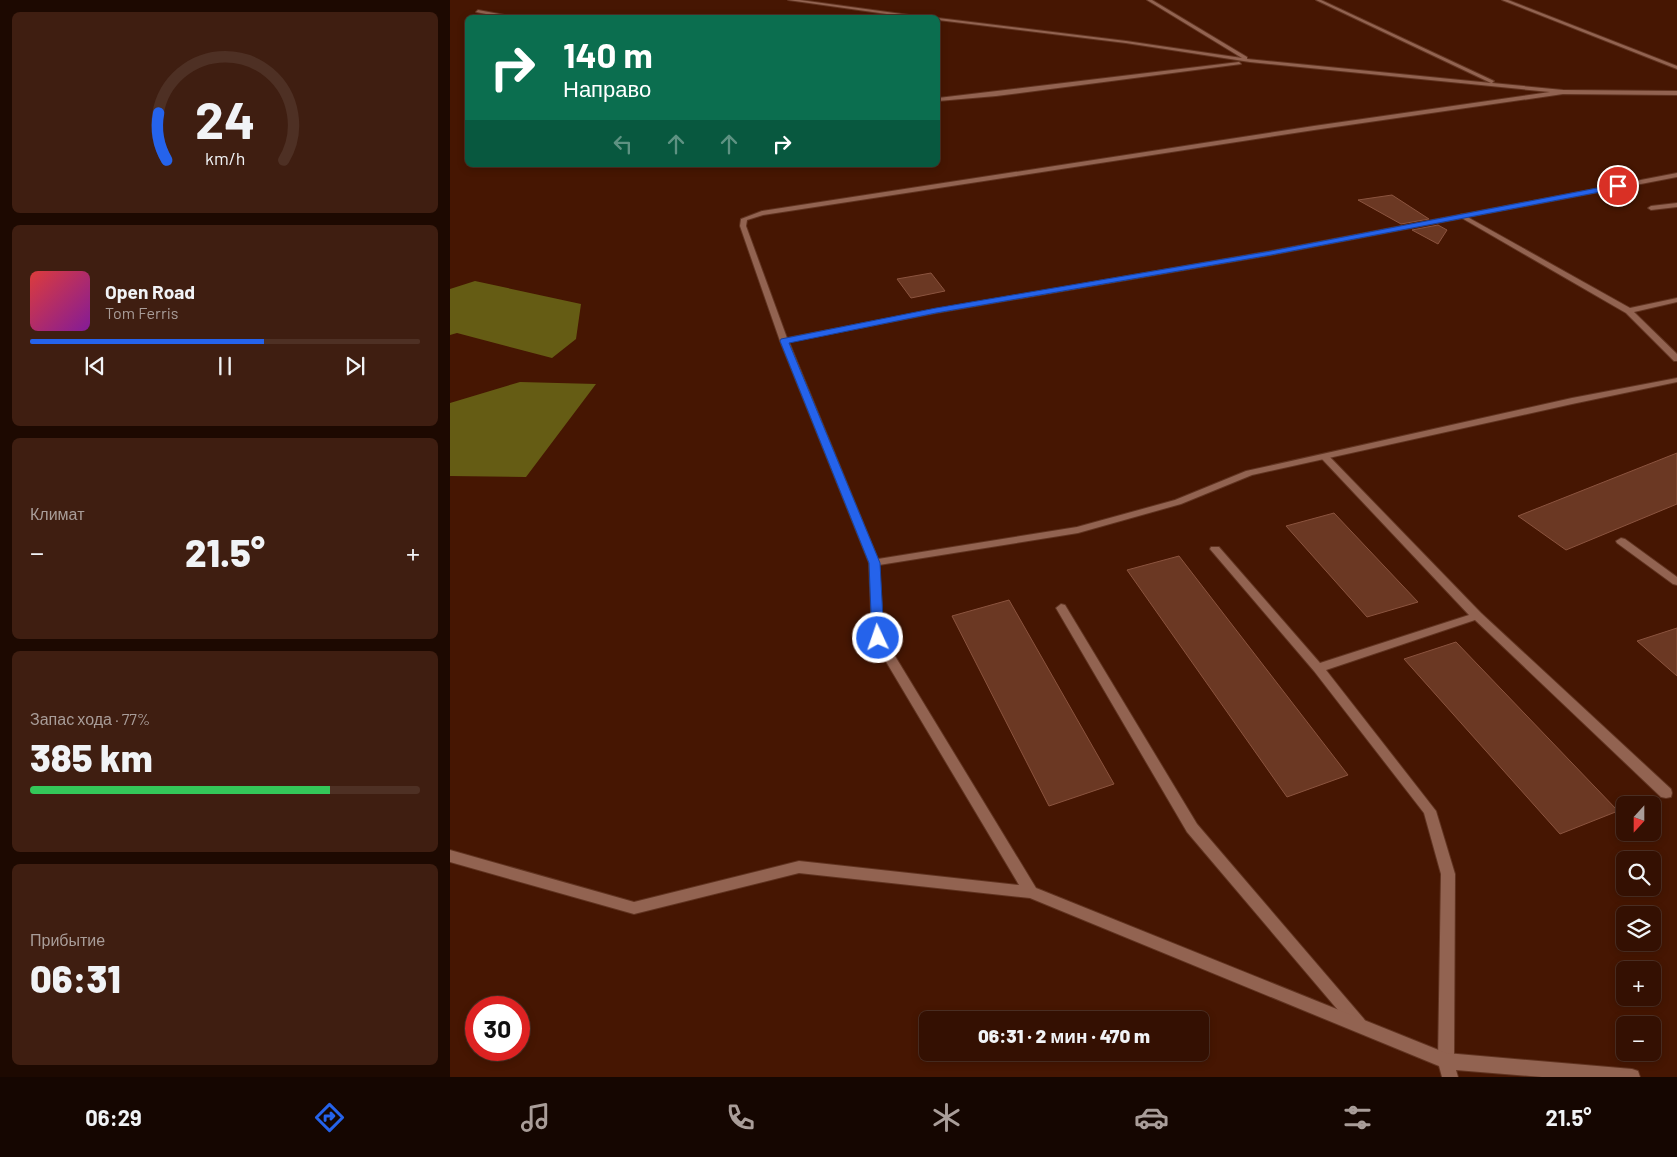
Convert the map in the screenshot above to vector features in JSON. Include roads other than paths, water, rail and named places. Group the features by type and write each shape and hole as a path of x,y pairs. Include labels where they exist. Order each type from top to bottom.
{"street":[{"path":"790,0 906,15"},
{"path":"1149,0 1250,61"},
{"path":"1318,0 1500,86"},
{"path":"1504,0 1677,68"},
{"path":"478,11 500,15"},
{"path":"940,18 1126,42 1250,61 1563,92 1677,93"},
{"path":"940,100 1250,61"},
{"path":"1031,892 878,638 874,563 784,341 743,226 744,219 753,216 1314,128 1563,92"},
{"path":"784,341 936,310 1271,253 1677,175"},
{"path":"1651,208 1677,205"},
{"path":"1462,216 1630,311 1677,359"},
{"path":"1630,311 1677,300"},
{"path":"874,563 1078,530 1178,502 1249,473 1572,401 1677,380"},
{"path":"1325,457 1478,616 1666,793"},
{"path":"1621,542 1677,582"},
{"path":"1215,549 1318,668 1430,811 1448,874 1446,1061 1450,1077"},
{"path":"1061,608 1192,828 1361,1027"},
{"path":"1318,668 1478,616"},
{"path":"450,856 634,908 799,867 1031,892 1446,1061 1632,1077"}]}
